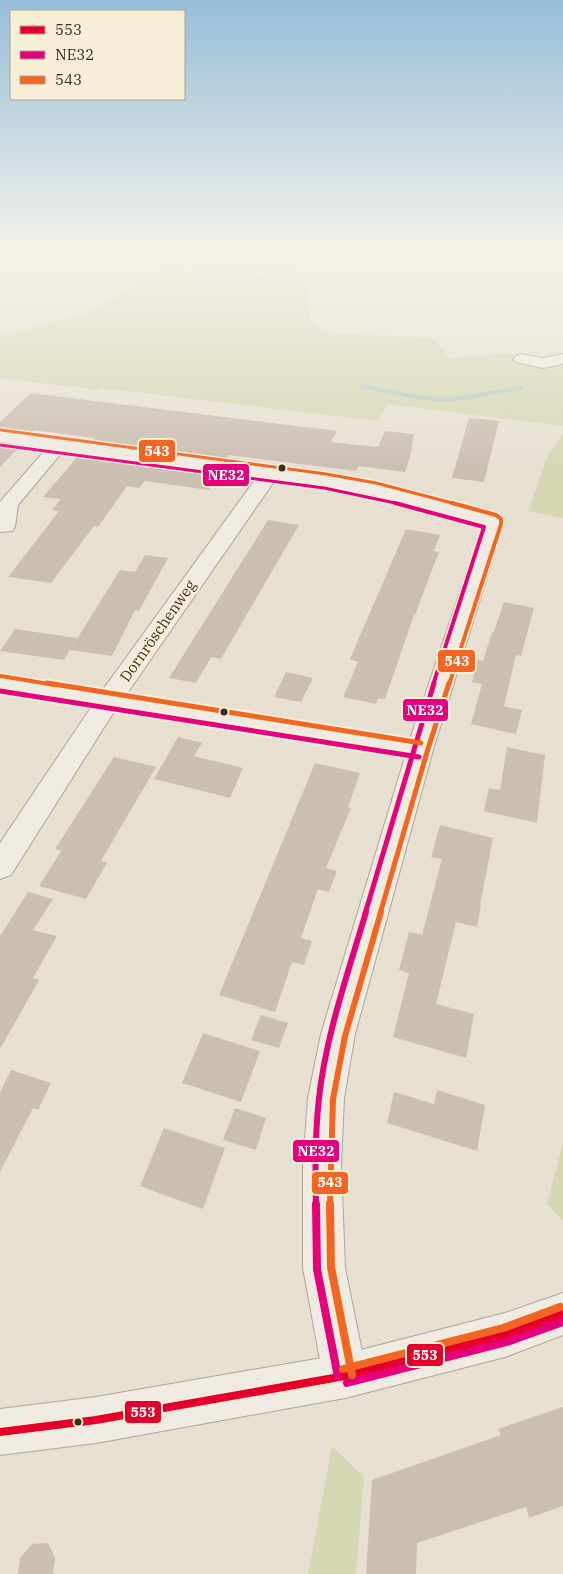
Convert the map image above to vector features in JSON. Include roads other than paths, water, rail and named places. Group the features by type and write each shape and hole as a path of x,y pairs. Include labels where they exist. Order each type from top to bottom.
{"street":[{"path":"521,359 543,363 563,359"},
{"path":"0,437 270,473 374,490 494,522 420,750 338,1034 326,1098 322,1165 324,1268 345,1376"},
{"path":"5,527 8,504 59,445"},
{"name":"Dornröschenweg","path":"0,867 109,700 270,473"},
{"path":"0,683 420,750"},
{"path":"0,1432 96,1420 345,1376 506,1335 563,1314"}],"waterway":[{"path":"362,386 406,395 440,399 469,397 521,388"}]}
